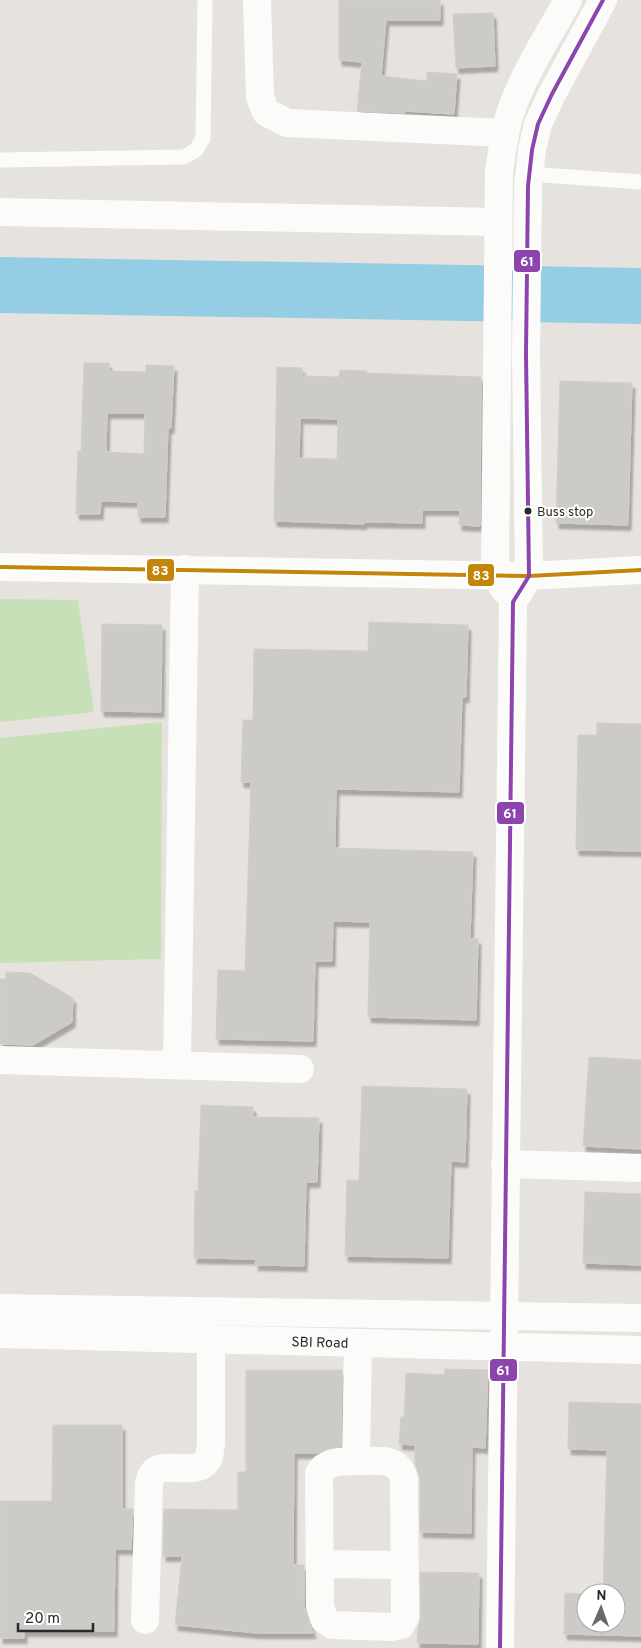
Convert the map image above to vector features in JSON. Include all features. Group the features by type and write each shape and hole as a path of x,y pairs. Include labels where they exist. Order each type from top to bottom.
{"street":[{"path":"257,0 260,97 266,112 288,123 505,133"},
{"path":"513,602 495,574 499,172 510,114 525,80 568,0"},
{"path":"500,1648 513,602 529,576 526,354 529,174 538,124 552,94 603,0"},
{"path":"499,172 529,174"},
{"path":"0,212 498,231"},
{"path":"0,567 529,576 641,570"},
{"path":"177,1065 185,569"},
{"path":"0,1060 300,1069"},
{"path":"506,1164 641,1168"},
{"name":"SBI Road","path":"0,1308 641,1318"},
{"name":"SBI Road","path":"0,1334 641,1350"},
{"path":"145,1620 149,1483 153,1473 159,1469 192,1469 203,1464 209,1458 211,1339"},
{"path":"356,1462 358,1343"},
{"path":"392,1462 400,1468 404,1478 405,1565 405,1617 401,1625 390,1627 332,1626 324,1619 320,1606 320,1564 319,1474 322,1467 329,1463 392,1462"},
{"path":"320,1564 405,1565"}],"lane":[{"path":"0,160 184,156 196,150 203,138 205,0"},
{"path":"529,174 641,182"}],"green space":[{"path":"0,599 78,600 94,712 0,722"},
{"path":"162,722 161,959 0,963 0,738"}],"water":[{"path":"0,257 641,268 641,324 0,313"}],"building":[{"path":"339,0 440,0 440,20 386,20 381,76 427,81 427,72 457,74 454,114 357,111 362,62 339,60"},
{"path":"493,13 495,66 456,68 453,14"},
{"path":"84,363 109,363 109,371 146,372 146,365 174,366 171,428 168,428 165,517 138,517 138,502 101,501 100,514 76,514 78,451 81,451","holes":["107,413 145,413 144,454 106,452"]},
{"path":"277,367 302,368 302,376 339,377 340,370 367,371 367,373 481,377 480,526 459,525 460,510 422,510 422,523 364,522 364,524 274,521","holes":["300,418 338,419 337,459 299,458"]},
{"path":"560,381 632,383 628,525 556,523"},
{"path":"369,622 468,625 466,697 462,697 459,792 336,789 335,848 473,852 470,939 478,939 476,1020 368,1017 370,922 333,921 332,961 315,961 313,1041 216,1039 218,970 245,971 251,782 241,782 243,720 253,720 254,649 368,651"},
{"path":"102,624 162,625 161,712 101,711"},
{"path":"597,723 641,724 641,851 576,850 578,735 597,735"},
{"path":"6,972 30,973 73,998 72,1022 33,1045 0,1044 0,979 6,979"},
{"path":"589,1057 641,1060 641,1149 583,1146"},
{"path":"362,1086 467,1089 465,1162 451,1161 448,1258 345,1256 347,1180 359,1181"},
{"path":"201,1105 253,1107 253,1117 319,1118 317,1182 306,1182 304,1266 255,1265 256,1259 194,1258 195,1191 198,1191"},
{"path":"585,1192 641,1194 641,1265 583,1263"},
{"path":"445,1369 488,1370 485,1448 472,1447 471,1533 420,1532 420,1478 415,1464 415,1445 399,1444 401,1417 404,1417 406,1373 444,1375"},
{"path":"246,1370 342,1370 341,1446 317,1453 294,1453 293,1565 304,1565 304,1606 313,1633 257,1633 175,1625 182,1556 163,1556 164,1509 238,1510 238,1472 246,1472"},
{"path":"569,1402 641,1404 641,1636 564,1634 565,1593 576,1594 576,1633 626,1633 626,1583 603,1583 607,1450 568,1449"},
{"path":"53,1425 122,1425 122,1509 133,1509 131,1549 115,1549 114,1631 24,1631 24,1638 0,1638 0,1501 52,1501"},
{"path":"420,1572 479,1573 478,1644 417,1643 421,1617"}],"transit line":[{"name":"61","path":"500,1648 513,602 529,576 526,354 528,186 532,150 538,124 552,94 603,0"},
{"name":"83","path":"0,567 529,576 641,570"}],"place":[{"name":"Buss stop","path":"528,511"}]}
